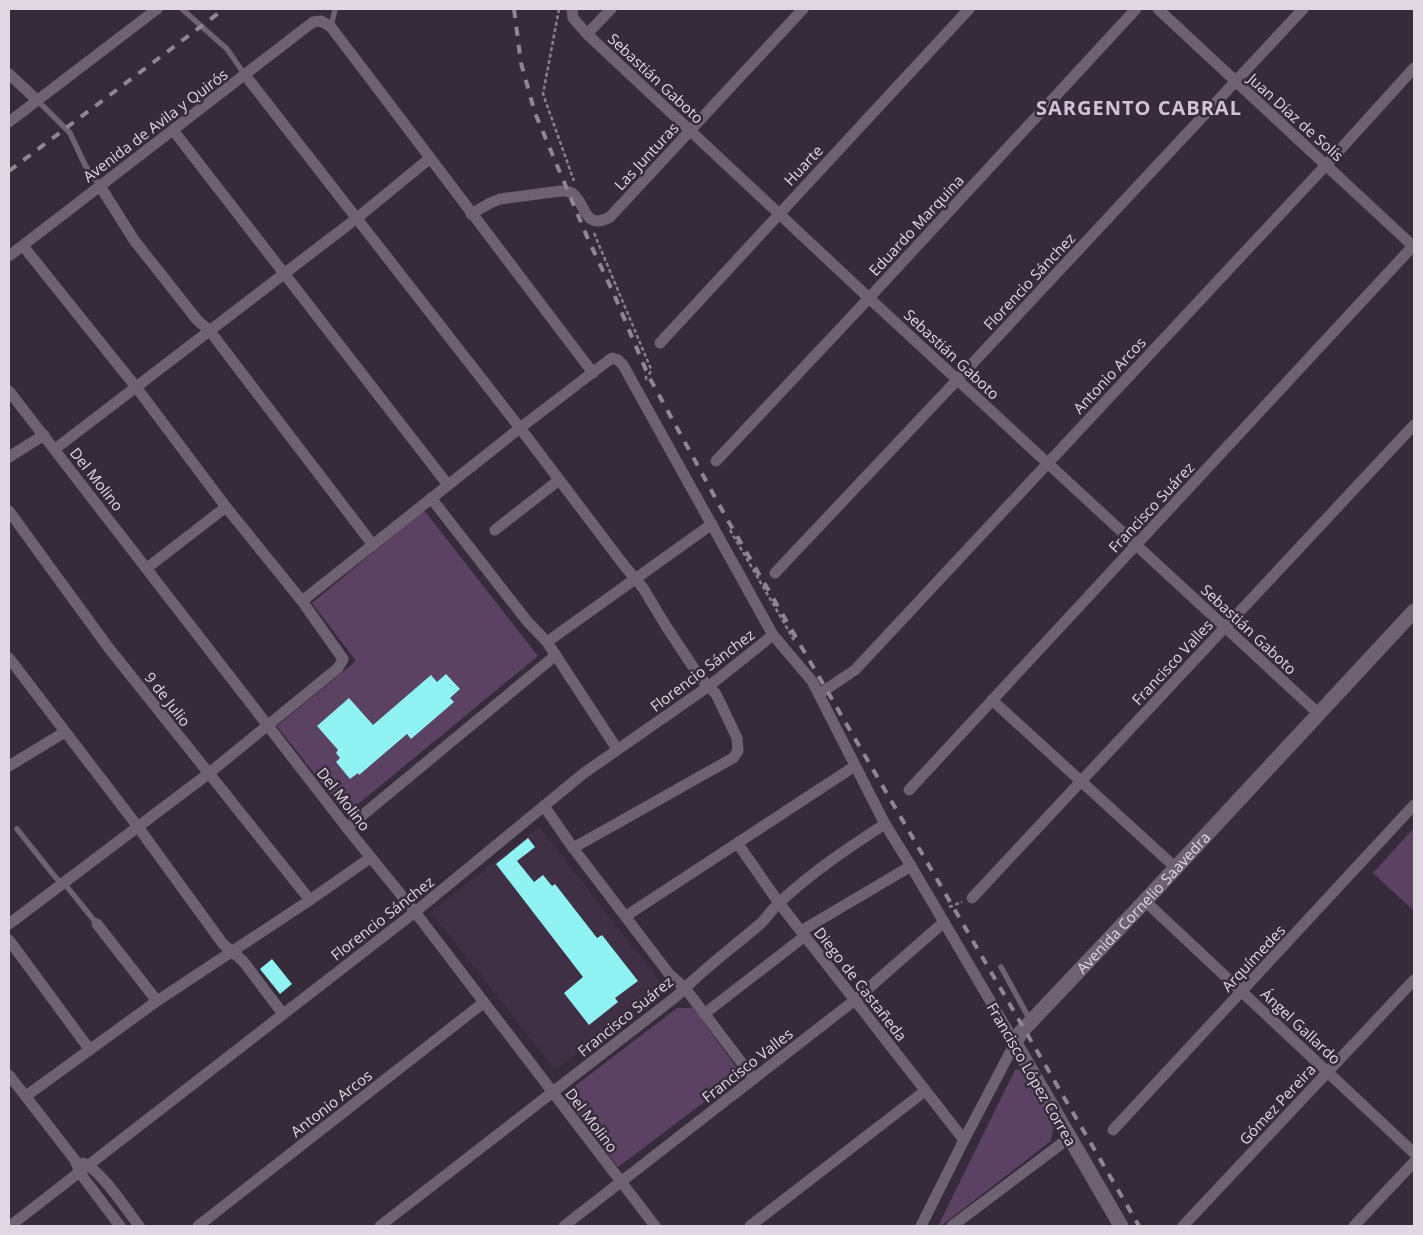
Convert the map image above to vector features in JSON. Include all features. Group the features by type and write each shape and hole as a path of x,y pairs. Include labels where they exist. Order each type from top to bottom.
{"main road":[{"name":"Avenida Cornelio Saavedra","path":"1016,1043 1021,1032 1414,612"},
{"name":"Francisco López Correa","path":"1016,1043 1121,1226"}],"street":[{"path":"9,122 157,9"},
{"path":"587,34 611,9"},
{"name":"Las Junturas","path":"586,215 593,220 602,221 610,217 803,9"},
{"name":"Huarte","path":"660,343 778,213 969,9"},
{"name":"Eduardo Marquina","path":"716,461 1136,9"},
{"name":"Juan Díaz de Solís","path":"1158,9 1414,246"},
{"name":"Florencio Sánchez","path":"775,573 1303,9"},
{"name":"Sebastián Gaboto","path":"571,10 573,18 587,34 1319,714"},
{"name":"Avenida de Avila y Quirós","path":"9,256 313,22 326,24"},
{"path":"302,602 431,498 593,373 326,24"},
{"name":"Antonio Arcos","path":"819,694 854,670 1327,164 1414,68"},
{"path":"9,74 37,100"},
{"path":"245,75 520,428 623,564 636,578 699,676 716,694 738,738 739,745 736,756 573,848"},
{"path":"174,130 448,485"},
{"path":"55,449 357,218 429,159"},
{"path":"100,186 134,240 198,321 209,330 373,545"},
{"path":"471,214 500,199 560,191 574,194 586,215"},
{"path":"9,924 208,774 338,668 343,659 302,602 226,507 136,387 22,246"},
{"name":"Francisco Suárez","path":"909,790 1414,246"},
{"name":"Francisco López Correa","path":"593,373 613,358 623,365 773,635 806,672 885,824 1016,1043"},
{"name":"Del Molino","path":"9,391 370,858 415,912 620,1183 655,1226"},
{"name":"Francisco Valles","path":"972,898 1414,425"},
{"path":"9,457 44,435"},
{"path":"495,530 560,480"},
{"path":"431,498 527,621 547,642 617,749"},
{"path":"147,568 226,507"},
{"name":"9 de Julio","path":"9,511 108,647 310,900"},
{"path":"547,642 712,524"},
{"name":"Florencio Sánchez","path":"10,1226 415,912 584,773 709,686 773,635"},
{"path":"347,828 556,655"},
{"path":"9,658 138,827 222,944 243,961 283,1014"},
{"path":"992,700 1176,868"},
{"path":"9,766 65,732"},
{"path":"626,916 856,766"},
{"name":"Arquímedes","path":"1113,1130 1414,805"},
{"path":"544,806 573,848 670,975 685,988 754,1079"},
{"name":"Francisco Suárez","path":"380,1226 678,995 761,923 779,903 830,861 885,824"},
{"name":"Diego de Castañeda","path":"738,844 779,903 964,1140"},
{"path":"26,1096 157,1001 370,858"},
{"path":"704,1014 803,934 911,866"},
{"name":"Ángel Gallardo","path":"1145,901 1414,1153"},
{"name":"Francisco Valles","path":"564,1226 855,1000 941,917"},
{"path":"97,924 157,1001"},
{"path":"9,940 90,1050"},
{"name":"Gómez Pereira","path":"1183,1226 1414,980"},
{"name":"Antonio Arcos","path":"198,1226 483,1003"},
{"name":"Avenida Cornelio Saavedra","path":"921,1226 1016,1043"},
{"path":"9,1075 75,1160 107,1184 139,1226"},
{"path":"750,1226 925,1091"},
{"path":"952,1226 1069,1138"},
{"path":"1354,1226 1414,1162"},
{"path":"85,1169 120,1226"}],"lane":[{"path":"182,9 227,49 245,75"},
{"path":"326,24 335,9"},
{"path":"37,100 70,133 85,165 100,186"},
{"path":"17,829 56,878 63,883 97,924"},
{"path":"1001,967 1031,1022"}],"path":[{"path":"559,9 543,94 577,188"},
{"path":"586,215 614,281"},
{"path":"941,917 972,898"}],"shaded area":[{"path":"424,510 538,656 346,814 277,726 356,661 312,603"},
{"path":"539,827 663,985 555,1070 431,912"},
{"path":"1414,828 1414,911 1373,873"},
{"path":"677,1008 693,1008 737,1068 731,1082 618,1167 563,1095"},
{"path":"1023,1069 1054,1125 1051,1141 941,1226 938,1226 1015,1070"}],"building":[{"path":"446,674 460,689 450,698 454,702 411,739 407,734 359,775 358,773 350,779 336,762 340,758 336,753 338,750 317,726 349,698 373,725 431,675 437,682"},
{"path":"528,838 535,847 517,861 534,882 543,875 552,886 555,884 597,938 602,935 638,981 615,998 618,1002 589,1025 564,993 583,977 496,864"},
{"path":"272,959 292,984 280,994 260,969"}],"railway":[{"path":"9,171 224,9"},
{"path":"514,9 521,63 535,113 648,375 727,519 1139,1226"}],"district":[{"name":"SARGENTO CABRAL","path":"1139,107"}]}
